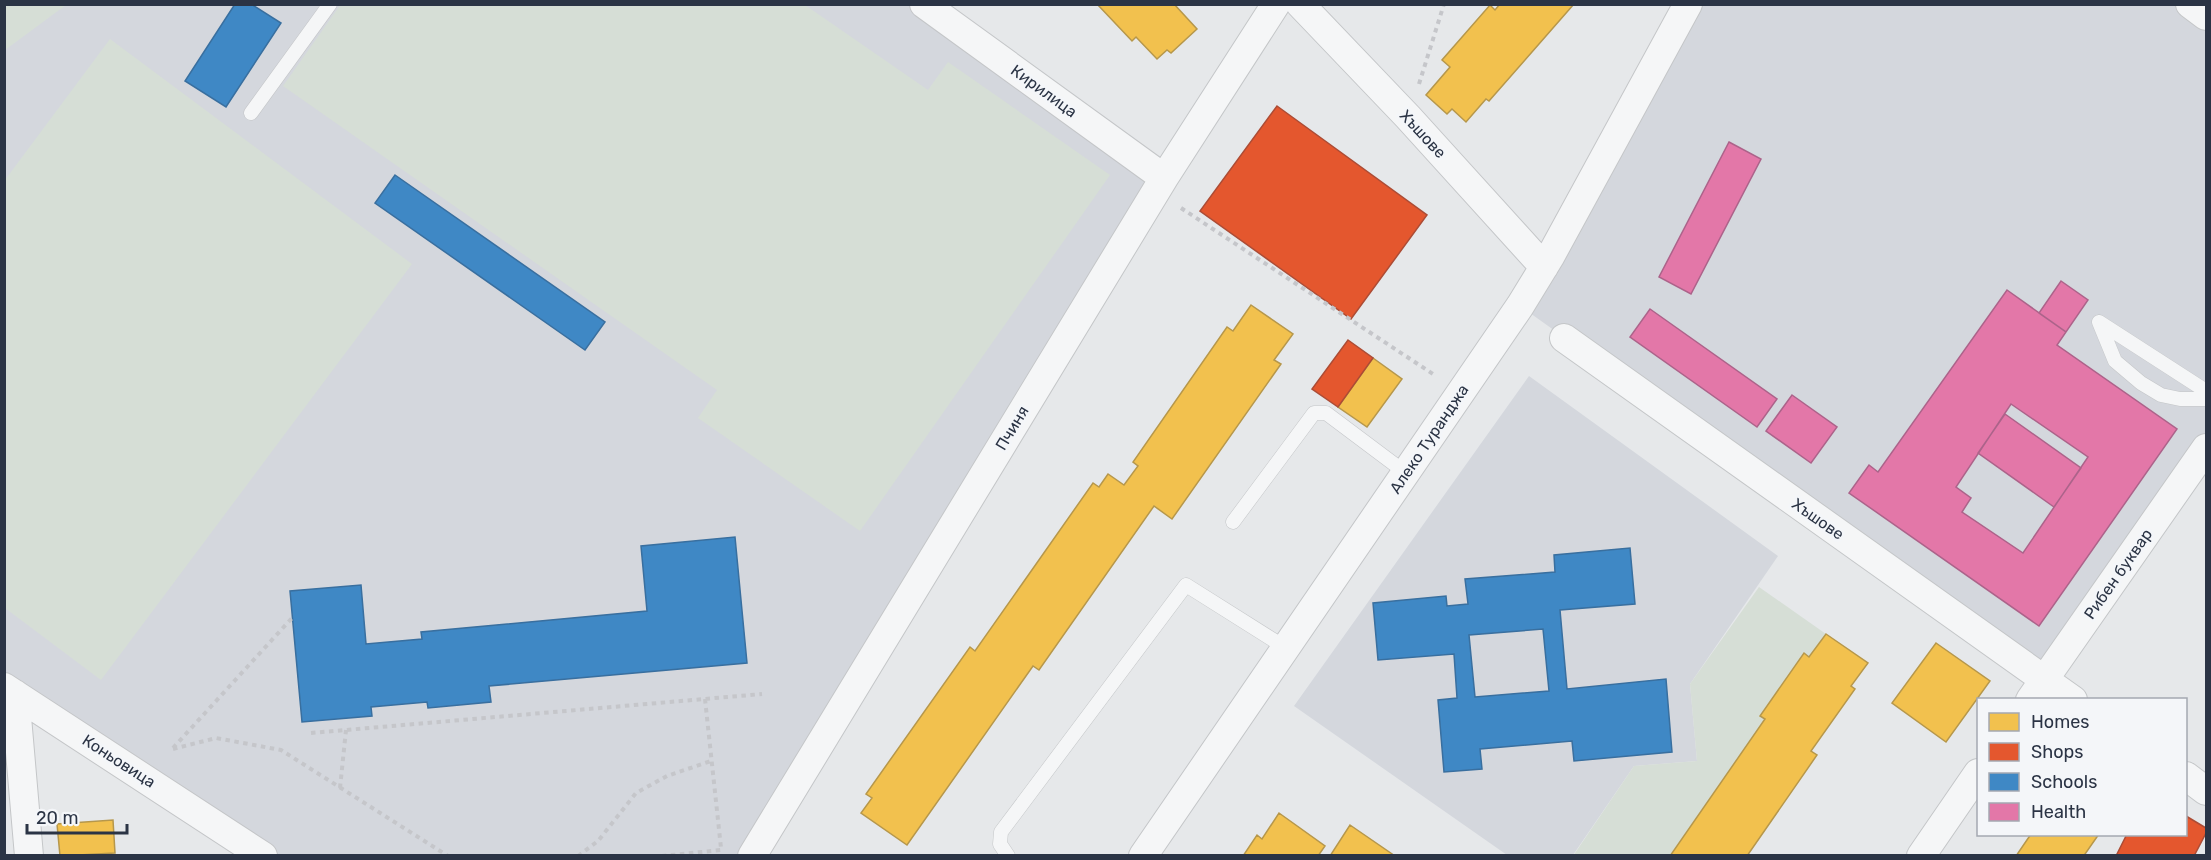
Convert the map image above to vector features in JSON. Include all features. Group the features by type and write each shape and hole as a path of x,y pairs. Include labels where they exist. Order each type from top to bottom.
{"street":[{"name":"Кирилица","path":"924,4 1160,184"},
{"name":"Пчиня","path":"752,855 1160,184 1276,4"},
{"name":"Хъшове","path":"1300,4 1408,117 1544,267"},
{"name":"Алеко Туранджа","path":"1143,855 1406,473 1544,267 1688,4"},
{"path":"2190,4 2206,16"},
{"name":"Хъшове","path":"1564,338 2037,690 2069,698"},
{"name":"Рибен буквар","path":"2037,690 2206,448"},
{"path":"10,690 29,855"},
{"name":"Коньовица","path":"10,690 263,855"},
{"path":"1921,855 1977,774"},
{"path":"2187,777 2206,791"}],"lane":[{"path":"251,113 330,4"},
{"path":"2206,391 2099,322 2115,361 2140,383 2161,395 2180,399 2206,399"},
{"path":"1233,522 1314,412 1326,413 1406,473"},
{"path":"1008,855 1000,844 1001,832 1186,585 1286,648"}],"path":[{"path":"1408,117 1444,4"},
{"path":"1160,184 1461,392"},
{"path":"292,618 172,749 216,738 281,750 448,855"},
{"path":"311,733 762,694"},
{"path":"705,699 722,855"},
{"path":"340,788 346,730"},
{"path":"578,855 598,841 636,793 667,776 711,761"},
{"path":"662,855 721,850"}],"shaded area":[{"path":"5,4 66,4 66,5 5,50"},
{"path":"66,4 924,5 1164,178 752,855 263,855 5,687 4,50"},
{"path":"341,4 805,5 928,90 948,62 1110,175 860,531 698,418 717,390 283,86"},
{"path":"2190,4 2206,16 2206,448 2044,680 1520,306 1688,5"},
{"path":"110,39 412,264 101,680 5,608 5,180"},
{"path":"1529,376 1778,556 1690,684 1697,761 1634,766 1573,855 1507,855 1294,706"},
{"path":"1759,587 1826,634 1809,657 1804,653 1760,715 1765,719 1670,855 1573,856 1634,766 1697,761 1690,684"}],"building: Homes":[{"path":"1097,4 1174,4 1197,29 1171,53 1167,50 1157,59 1136,37 1132,41"},
{"path":"1500,4 1574,4 1489,101 1486,99 1466,122 1452,109 1447,114 1426,95 1450,67 1442,60 1490,5 1495,10"},
{"path":"1251,305 1293,334 1274,360 1281,364 1172,519 1154,506 1039,670 1033,666 907,845 861,813 872,798 866,794 970,647 975,651 1093,483 1099,487 1108,474 1124,485 1138,466 1133,462 1227,327 1233,331"},
{"path":"1373,358 1402,379 1367,427 1338,407"},
{"path":"1826,634 1868,663 1851,686 1855,689 1811,751 1817,755 1747,856 1670,856 1765,719 1760,716 1804,653 1809,657"},
{"path":"1936,643 1990,681 1946,742 1892,703"},
{"path":"1279,813 1325,846 1318,856 1243,856 1257,835 1262,839"},
{"path":"113,820 115,853 60,856 57,824"},
{"path":"1350,825 1395,856 1330,856"},
{"path":"2030,836 2098,836 2085,854 2088,856 2016,856"}],"building: Shops":[{"path":"1277,106 1427,215 1351,319 1200,211"},
{"path":"1348,340 1373,358 1338,407 1312,389"},
{"path":"2187,817 2206,828 2206,833 2194,856 2116,856 2126,836 2187,836"}],"building: Schools":[{"path":"235,4 251,4 281,23 226,107 185,81"},
{"path":"395,175 605,322 585,350 375,203"},
{"path":"735,537 747,663 489,686 491,702 428,708 427,702 371,707 372,716 302,722 290,591 361,585 366,644 422,639 421,632 647,611 641,546"},
{"path":"1630,548 1635,604 1560,610 1567,689 1666,679 1672,752 1574,761 1572,741 1480,749 1482,769 1444,772 1438,700 1457,698 1454,654 1378,660 1373,603 1446,596 1447,606 1468,604 1465,579 1555,572 1554,555","holes":["1543,629 1549,691 1475,697 1469,635"]}],"building: Health":[{"path":"1729,142 1761,159 1691,294 1659,277"},
{"path":"2061,281 2088,300 2066,332 2039,313"},
{"path":"2007,290 2066,332 2057,345 2177,429 2039,626 1849,493 1869,465 1878,472","holes":["2011,404 2088,457 2023,553 1962,512 1971,498 1956,487"]},
{"path":"1650,309 1777,399 1757,427 1630,337"},
{"path":"1792,395 1837,427 1811,463 1766,431"},
{"path":"2005,414 2081,468 2054,507 1978,453"}]}
